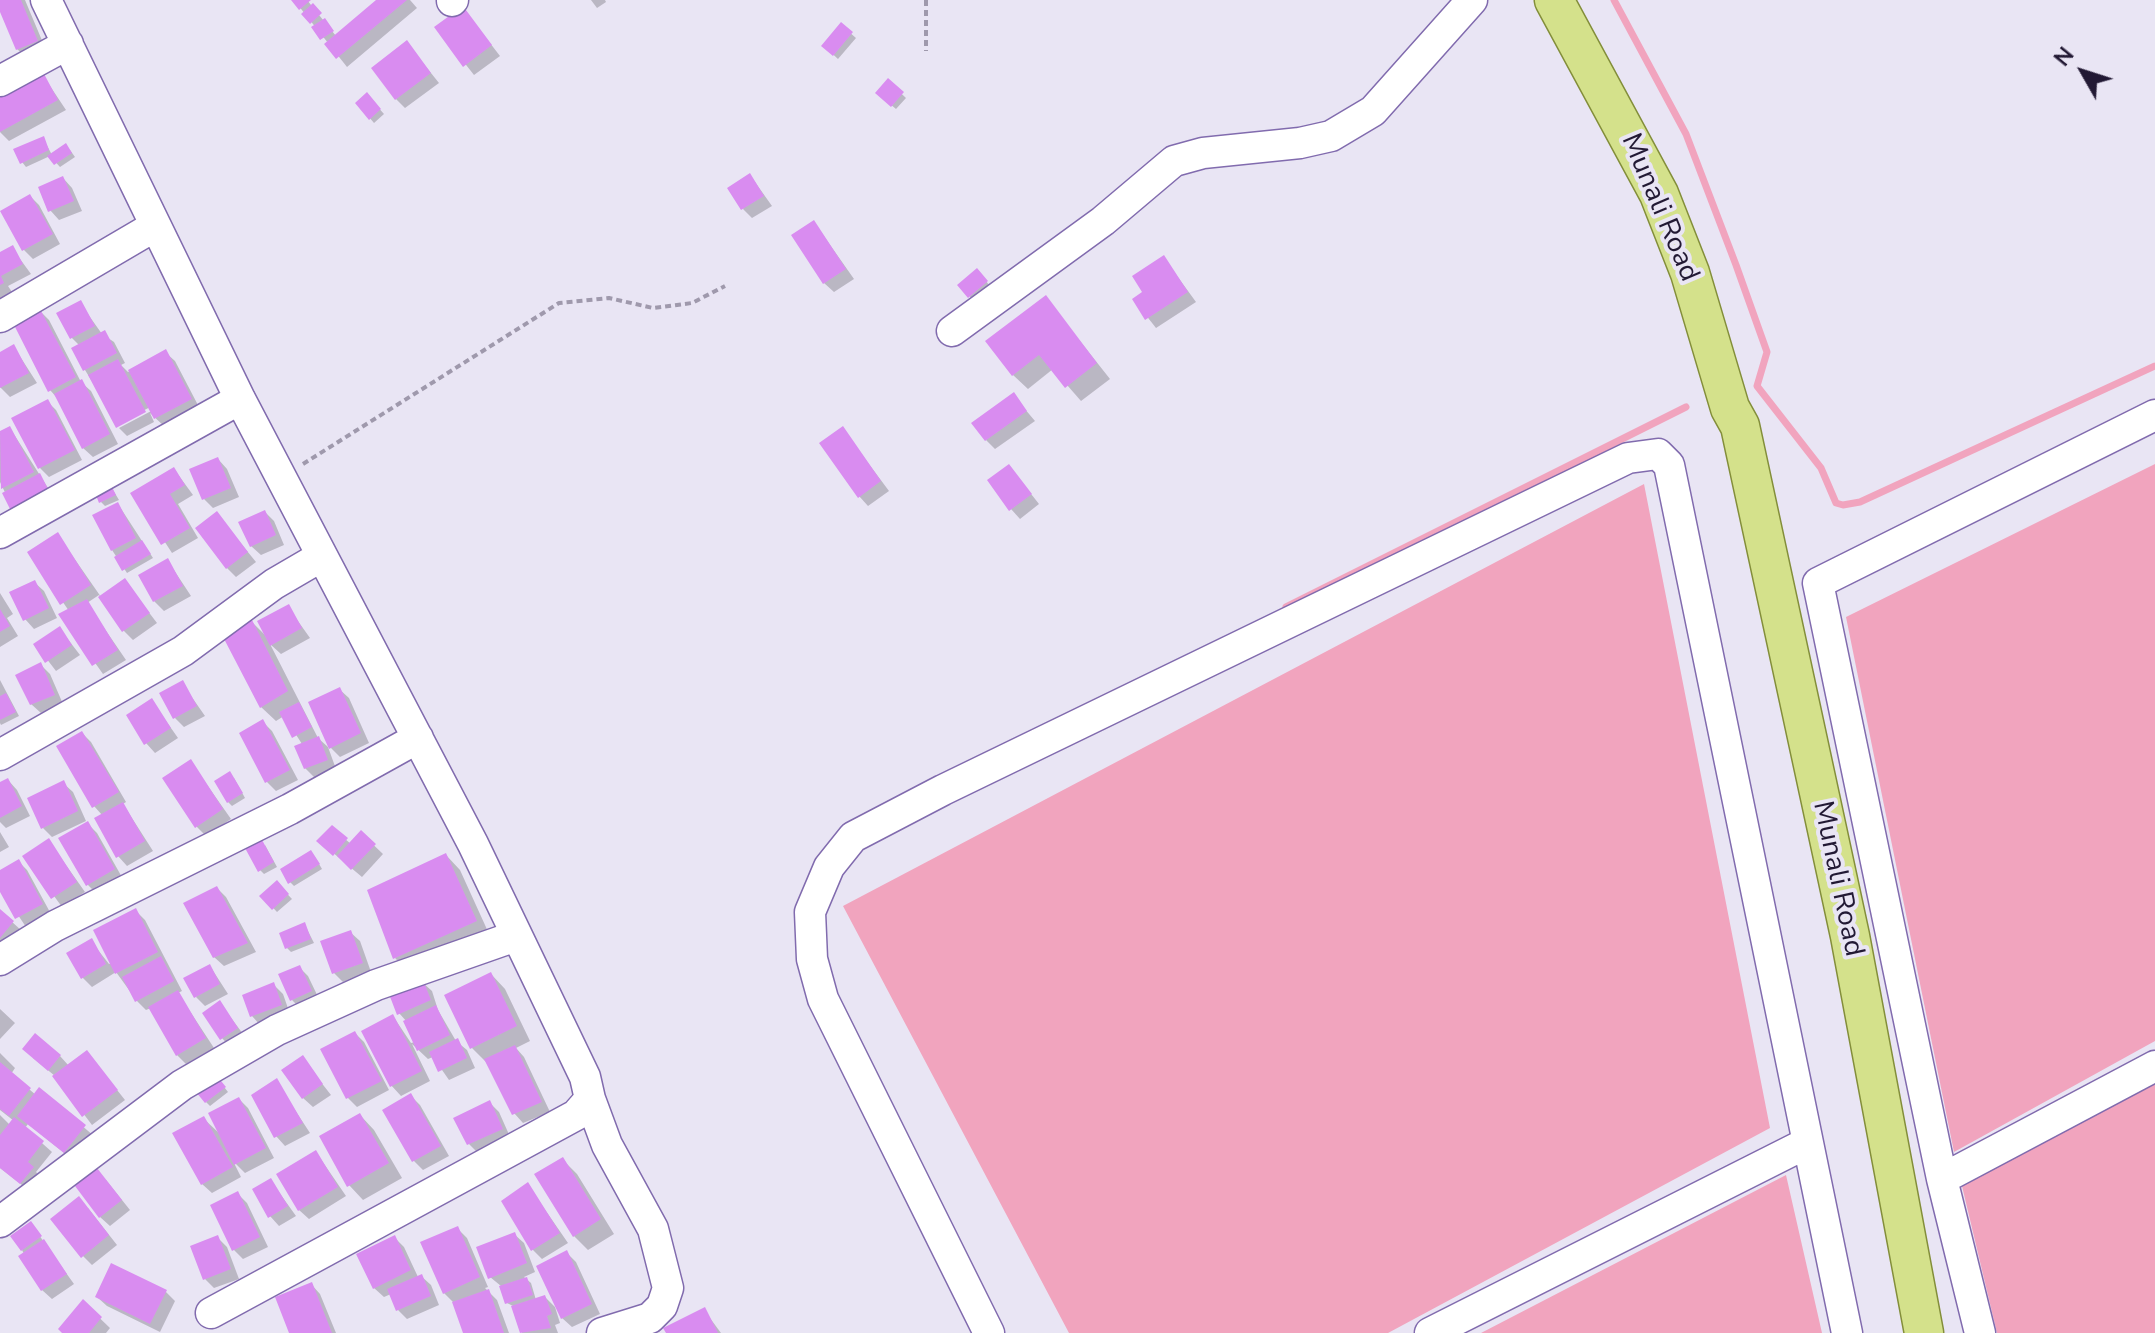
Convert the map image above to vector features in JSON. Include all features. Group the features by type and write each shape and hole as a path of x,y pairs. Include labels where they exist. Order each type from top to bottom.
{"main road":[{"name":"Munali Road","path":"1554,0 1659,194 1690,273 1730,408 1740,426 1850,936 1924,1333"},
{"name":"Munali Road","path":"1573,0 1674,188 1705,268 1746,402 1740,426"}],"street":[{"path":"46,0 240,399 418,738 516,936 585,1077 607,1145 653,1229 668,1288 662,1306 650,1318 602,1333"},
{"path":"952,331 1103,221 1174,161 1203,153 1300,143 1331,136 1373,111 1472,0"},
{"path":"0,81 68,44"},
{"path":"0,317 155,226"},
{"path":"0,533 240,399"},
{"path":"1980,1333 1942,1179 1818,583 2155,415"},
{"path":"989,1333 823,999 812,959 810,912 829,867 853,837 943,790 1628,458 1658,454 1669,465 1805,1144 1847,1333"},
{"path":"0,755 183,651 274,584 322,556"},
{"path":"0,960 55,926 290,809 418,738"},
{"path":"0,1222 182,1085 277,1030 376,985 516,936"},
{"path":"1942,1179 2155,1066"},
{"path":"211,1313 576,1115 590,1099"},
{"path":"1430,1333 1805,1144"}],"path":[{"path":"926,0 926,51"},
{"path":"281,478 559,303 609,298 653,308 692,303 725,286"}],"shaded area":[{"path":"2155,464 2155,1041 1954,1152 1846,617"},
{"path":"1644,484 1770,1128 1388,1333 1069,1333 843,906"},
{"path":"2155,1084 2155,1333 1997,1333 1962,1186"},
{"path":"1786,1175 1822,1333 1481,1333"}],"building":[{"path":"0,0 21,0 38,41 16,50 0,12"},
{"path":"291,0 311,0 299,10"},
{"path":"376,0 407,0 336,59 324,44"},
{"path":"313,3 322,13 310,24 301,14"},
{"path":"463,6 492,45 463,67 434,27"},
{"path":"325,18 334,31 320,40 311,27"},
{"path":"841,22 853,32 833,56 821,46"},
{"path":"407,40 431,73 395,100 371,68"},
{"path":"43,72 58,100 0,132 0,95"},
{"path":"888,78 904,92 891,107 875,93"},
{"path":"367,92 381,109 369,120 355,103"},
{"path":"44,136 49,150 20,164 13,149"},
{"path":"66,143 72,153 54,165 47,156"},
{"path":"750,173 764,196 741,210 727,188"},
{"path":"63,176 74,201 48,212 38,187"},
{"path":"30,194 53,234 22,251 0,211"},
{"path":"814,220 846,269 823,284 791,235"},
{"path":"13,245 23,264 1,276 4,283 0,285 0,252"},
{"path":"1164,255 1188,292 1145,320 1132,299 1142,292 1132,276"},
{"path":"977,268 988,281 968,298 957,285"},
{"path":"1046,295 1097,363 1065,388 1039,355 1012,376 985,341"},
{"path":"81,300 95,326 70,339 56,313"},
{"path":"40,309 76,377 48,392 13,323"},
{"path":"105,330 117,353 83,371 71,348"},
{"path":"14,344 29,373 0,388 0,352"},
{"path":"166,349 192,399 154,419 128,370"},
{"path":"118,359 146,412 116,428 88,375"},
{"path":"82,379 110,434 82,449 54,394"},
{"path":"1014,392 1027,411 985,441 971,423"},
{"path":"48,399 75,450 38,469 11,418"},
{"path":"10,426 34,472 1,489 0,431"},
{"path":"843,426 881,481 858,498 819,443"},
{"path":"218,457 231,488 202,500 189,469"},
{"path":"1009,464 1032,494 1009,511 987,480"},
{"path":"174,467 185,485 170,494 190,528 161,545 130,493"},
{"path":"40,473 48,489 10,509 2,493"},
{"path":"110,483 116,495 99,503 94,490"},
{"path":"118,502 136,538 111,551 92,515"},
{"path":"265,510 276,535 250,547 238,522"},
{"path":"217,511 248,552 226,569 195,528"},
{"path":"58,532 91,585 60,605 27,552"},
{"path":"142,540 151,554 122,571 114,557"},
{"path":"168,558 183,586 153,602 138,575"},
{"path":"125,578 150,613 122,632 98,597"},
{"path":"35,580 49,608 23,621 9,592"},
{"path":"87,599 118,650 92,666 58,614"},
{"path":"289,604 302,628 270,646 257,621"},
{"path":"0,609 10,626 0,632"},
{"path":"252,620 288,691 260,708 222,635"},
{"path":"60,626 72,645 45,663 33,644"},
{"path":"41,662 55,695 30,705 15,675"},
{"path":"183,680 197,706 173,719 159,693"},
{"path":"340,687 361,733 329,749 308,702"},
{"path":"6,693 16,712 0,720 0,696"},
{"path":"152,698 171,728 144,745 126,715"},
{"path":"299,702 312,727 292,738 279,712"},
{"path":"263,719 290,770 265,783 239,733"},
{"path":"82,731 119,792 92,808 56,746"},
{"path":"319,736 328,760 304,769 294,746"},
{"path":"191,759 223,809 195,828 162,778"},
{"path":"230,771 243,793 227,803 214,781"},
{"path":"8,778 22,806 0,818 0,782"},
{"path":"64,780 78,811 41,829 27,798"},
{"path":"123,802 145,841 116,858 94,818"},
{"path":"88,821 115,869 86,886 58,838"},
{"path":"332,825 348,838 333,856 316,841"},
{"path":"361,830 376,844 351,870 337,856"},
{"path":"49,838 77,882 51,899 22,856"},
{"path":"261,838 274,862 258,872 245,848"},
{"path":"311,850 320,864 288,884 280,869"},
{"path":"446,853 477,921 393,959 367,890"},
{"path":"19,859 43,904 15,919 0,892 0,870"},
{"path":"277,880 289,894 272,910 259,896"},
{"path":"217,886 248,943 213,958 183,903"},
{"path":"136,908 158,952 115,974 93,930"},
{"path":"0,909 14,921 0,938"},
{"path":"305,922 311,939 285,949 279,933"},
{"path":"351,930 363,963 332,974 320,941"},
{"path":"92,938 106,964 81,979 66,953"},
{"path":"161,956 174,981 135,1002 122,977"},
{"path":"210,964 220,984 194,998 183,978"},
{"path":"300,965 312,991 290,1001 278,974"},
{"path":"491,972 517,1026 470,1049 444,995"},
{"path":"423,980 431,1000 397,1015 389,994"},
{"path":"274,982 282,1005 250,1017 242,995"},
{"path":"178,990 206,1038 176,1056 148,1007"},
{"path":"220,1000 238,1028 220,1040 202,1013"},
{"path":"436,1005 450,1035 417,1051 403,1021"},
{"path":"393,1014 422,1071 390,1087 361,1031"},
{"path":"355,1031 382,1081 346,1099 320,1049"},
{"path":"35,1033 61,1055 48,1071 22,1049"},
{"path":"458,1038 467,1058 438,1072 429,1052"},
{"path":"515,1045 542,1102 512,1115 484,1059"},
{"path":"87,1050 118,1090 82,1117 52,1076"},
{"path":"303,1055 323,1084 302,1099 281,1070"},
{"path":"0,1062 31,1088 9,1116 0,1109"},
{"path":"217,1076 226,1087 205,1103 196,1092"},
{"path":"277,1078 303,1123 274,1138 251,1095"},
{"path":"39,1087 86,1125 64,1153 17,1116"},
{"path":"411,1093 441,1146 412,1162 382,1110"},
{"path":"239,1097 266,1148 234,1165 208,1113"},
{"path":"490,1100 503,1129 467,1145 453,1118"},
{"path":"360,1113 389,1163 347,1187 319,1136"},
{"path":"204,1116 233,1167 201,1185 172,1133"},
{"path":"14,1117 44,1141 28,1162 34,1167 20,1184 0,1168 0,1135"},
{"path":"316,1150 338,1187 298,1211 276,1174"},
{"path":"563,1157 601,1219 573,1237 534,1174"},
{"path":"97,1168 122,1200 99,1218 75,1186"},
{"path":"271,1178 288,1206 268,1218 252,1189"},
{"path":"528,1182 560,1233 531,1251 501,1201"},
{"path":"238,1191 260,1237 232,1251 210,1205"},
{"path":"79,1196 109,1235 81,1258 50,1219"},
{"path":"31,1221 42,1236 21,1251 10,1236"},
{"path":"458,1226 480,1277 443,1294 420,1242"},
{"path":"515,1232 527,1263 488,1279 476,1247"},
{"path":"218,1235 231,1269 203,1280 190,1246"},
{"path":"395,1235 411,1270 373,1289 356,1254"},
{"path":"44,1239 67,1274 41,1291 18,1256"},
{"path":"567,1250 592,1304 561,1319 536,1266"},
{"path":"111,1263 167,1290 150,1324 95,1297"},
{"path":"422,1274 431,1296 396,1311 387,1289"},
{"path":"527,1277 533,1295 505,1304 499,1286"},
{"path":"312,1282 332,1333 289,1333 275,1297"},
{"path":"489,1289 504,1333 463,1333 452,1302"},
{"path":"545,1295 552,1314 547,1316 551,1328 520,1333 511,1306"},
{"path":"83,1299 102,1317 89,1333 62,1333 58,1329"},
{"path":"705,1307 718,1333 666,1333 663,1328"}],"waterway":[{"path":"1614,0 1686,134 1736,265 1767,352 1757,386 1821,468 1836,503 1860,502 2155,366"},
{"path":"1286,607 1686,407"}]}
